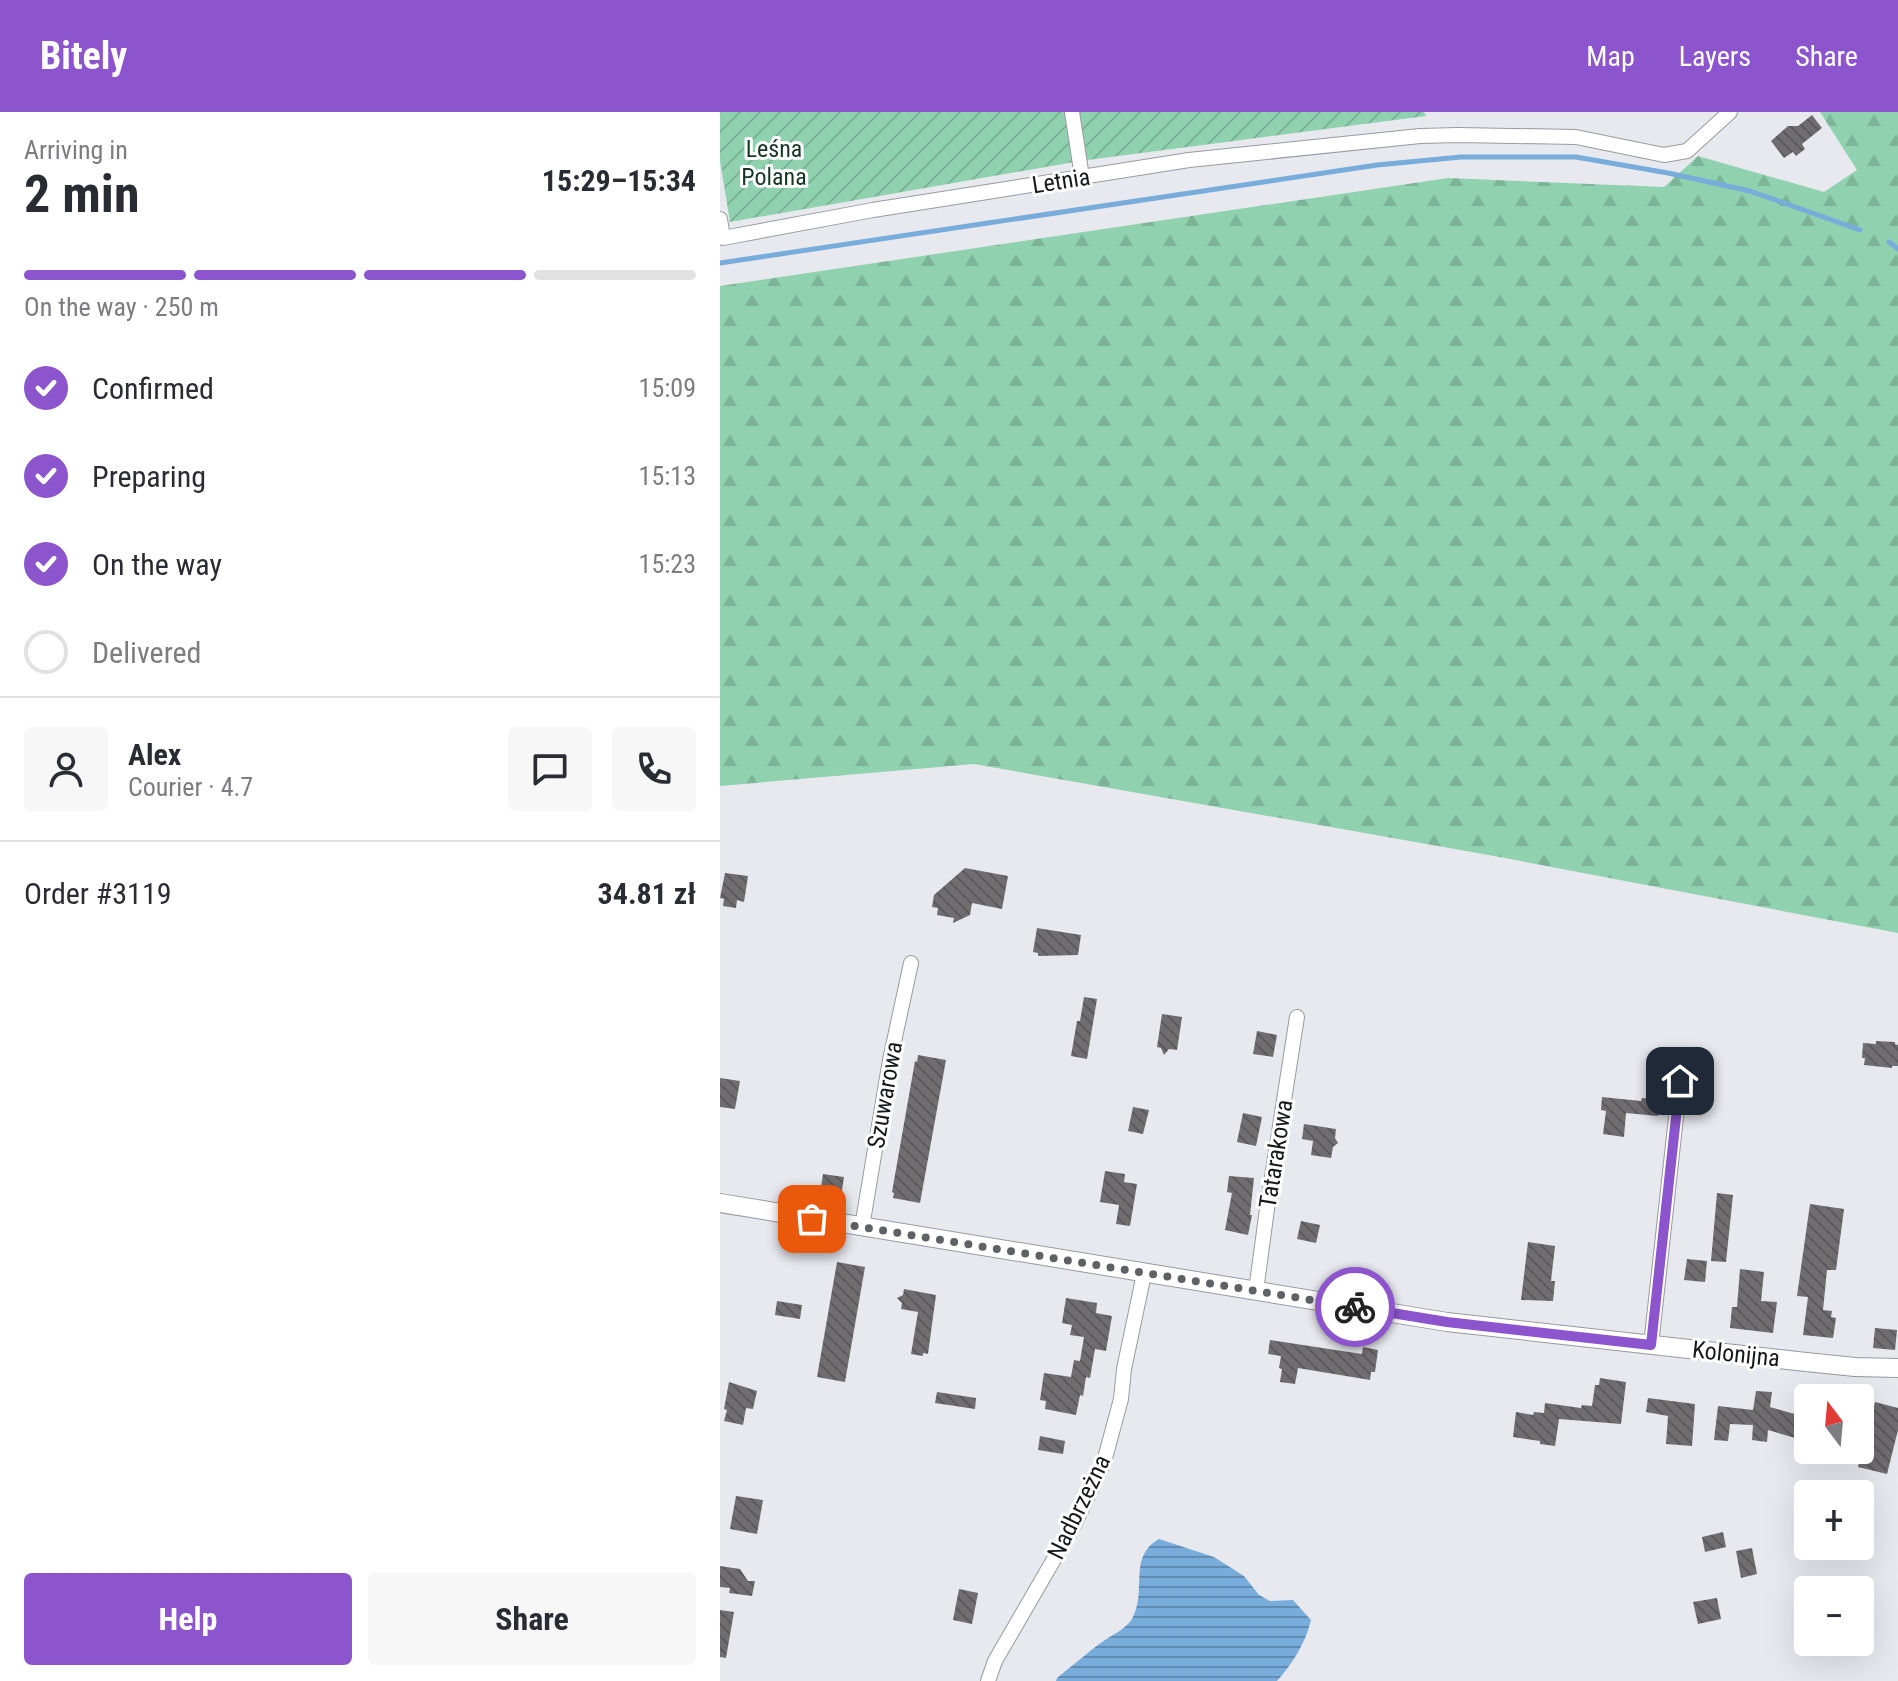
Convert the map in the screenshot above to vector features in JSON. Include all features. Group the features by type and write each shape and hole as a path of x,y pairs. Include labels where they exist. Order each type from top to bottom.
{"street":[{"path":"1072,112 1082,177"},
{"name":"Letnia","path":"720,219 722,238 873,210 1189,160 1420,136 1576,137 1664,155 1687,151 1730,112"},
{"name":"Szuwarowa","path":"862,1227 890,1060 911,963"},
{"name":"Tatarakowa","path":"1256,1291 1297,1017"},
{"path":"1651,1345 1680,1081"},
{"name":"Kolonijna","path":"720,1203 1447,1322 1831,1365 1898,1368"},
{"name":"Nadbrzeżna","path":"988,1681 995,1661 1075,1523 1104,1462 1121,1399 1124,1369 1144,1274"}],"green space":[{"name":"Leśna Polana","path":"720,112 1424,112 1426,116 1080,161 730,222 720,161"},
{"path":"1820,112 1898,112 1898,933 1494,856 974,764 720,786 720,286 1448,178 1664,187 1698,156 1824,192 1857,170"}],"water":[{"path":"1159,1539 1214,1557 1244,1576 1259,1595 1270,1601 1293,1600 1311,1620 1298,1653 1277,1681 1056,1681 1132,1619 1144,1555 1149,1546"}],"building":[{"path":"1812,115 1822,128 1802,144 1805,149 1796,156 1793,152 1784,158 1771,141 1788,126 1798,126"},
{"path":"965,868 1008,876 1002,909 972,903 970,915 953,923 954,918 937,915 938,908 932,907 934,895"},
{"path":"725,873 748,876 744,902 737,900 736,908 723,906 724,899 720,898"},
{"path":"1037,928 1081,935 1078,955 1038,956 1033,952"},
{"path":"1084,997 1097,999 1087,1059 1071,1056"},
{"path":"1162,1014 1182,1017 1177,1050 1169,1049 1164,1055 1157,1047"},
{"path":"1257,1031 1277,1035 1273,1057 1253,1054"},
{"path":"1876,1041 1895,1042 1898,1045 1898,1066 1864,1065 1863,1043 1876,1044"},
{"path":"918,1055 946,1060 920,1203 893,1198 892,1192"},
{"path":"720,1078 740,1081 735,1109 720,1107"},
{"path":"1602,1097 1660,1100 1658,1116 1626,1113 1624,1137 1603,1134 1606,1111 1601,1110"},
{"path":"1133,1107 1149,1110 1143,1134 1128,1131"},
{"path":"1243,1113 1262,1117 1256,1146 1237,1142"},
{"path":"1304,1124 1336,1129 1338,1143 1333,1147 1331,1158 1311,1155 1313,1141 1302,1139"},
{"path":"1105,1171 1125,1174 1124,1182 1137,1184 1130,1226 1116,1224 1119,1205 1100,1202"},
{"path":"823,1174 844,1177 841,1197 820,1194"},
{"path":"1229,1176 1254,1178 1248,1235 1225,1230 1232,1193 1227,1192"},
{"path":"1717,1193 1733,1195 1726,1262 1711,1261"},
{"path":"1810,1204 1844,1209 1836,1270 1827,1270 1823,1310 1832,1311 1831,1317 1836,1318 1833,1338 1803,1335 1808,1297 1797,1296"},
{"path":"1301,1221 1320,1225 1316,1243 1297,1239"},
{"path":"1528,1242 1555,1246 1551,1281 1555,1281 1553,1301 1521,1300"},
{"path":"1687,1259 1707,1261 1705,1282 1684,1280"},
{"path":"837,1262 865,1267 845,1382 817,1377"},
{"path":"1740,1269 1764,1272 1761,1301 1777,1302 1773,1333 1730,1328 1732,1307 1737,1307"},
{"path":"904,1289 936,1295 928,1354 923,1353 923,1356 911,1354 918,1312 901,1309 902,1303 897,1298 903,1295"},
{"path":"1066,1298 1097,1303 1096,1313 1112,1316 1106,1351 1095,1349 1090,1378 1086,1377 1076,1415 1045,1409 1046,1401 1040,1400 1044,1373 1071,1377 1074,1360 1080,1361 1084,1337 1070,1335 1072,1325 1062,1323"},
{"path":"777,1301 802,1305 800,1319 775,1315"},
{"path":"1875,1328 1897,1330 1895,1350 1873,1348"},
{"path":"1270,1340 1362,1354 1363,1347 1378,1350 1375,1372 1371,1372 1370,1380 1298,1368 1295,1384 1280,1382 1281,1356 1268,1354"},
{"path":"1600,1378 1626,1382 1621,1424 1559,1419 1555,1446 1513,1437 1516,1412 1544,1413 1545,1403 1581,1408 1582,1405 1592,1406 1595,1385 1599,1385"},
{"path":"729,1382 757,1391 753,1409 746,1408 743,1425 724,1421"},
{"path":"1756,1391 1772,1392 1770,1407 1794,1414 1794,1438 1768,1430 1767,1442 1752,1440 1753,1425 1730,1424 1728,1441 1714,1440 1718,1406 1753,1410"},
{"path":"937,1392 976,1398 975,1409 935,1403"},
{"path":"1648,1398 1695,1404 1692,1446 1666,1444 1668,1416 1646,1412"},
{"path":"1875,1402 1898,1408 1898,1430 1887,1474 1858,1467 1859,1464 1874,1464"},
{"path":"1040,1436 1065,1441 1063,1454 1038,1450"},
{"path":"736,1496 763,1500 757,1534 730,1529"},
{"path":"1723,1532 1726,1547 1705,1552 1702,1537"},
{"path":"1752,1548 1757,1574 1741,1578 1736,1551"},
{"path":"720,1566 740,1569 748,1581 755,1581 752,1596 729,1593 730,1588 720,1587"},
{"path":"959,1589 978,1593 972,1624 953,1620"},
{"path":"1717,1598 1721,1619 1698,1624 1693,1602"},
{"path":"720,1610 734,1612 726,1658 720,1657"}],"waterway":[{"path":"720,263 1377,165 1461,157 1576,157 1668,173 1750,191 1860,230"},
{"path":"1889,242 1898,249"}],"way so far":[{"path":"812,1219 1355,1307"}],"route":[{"path":"1355,1307 1447,1322 1651,1345 1680,1081"}]}
